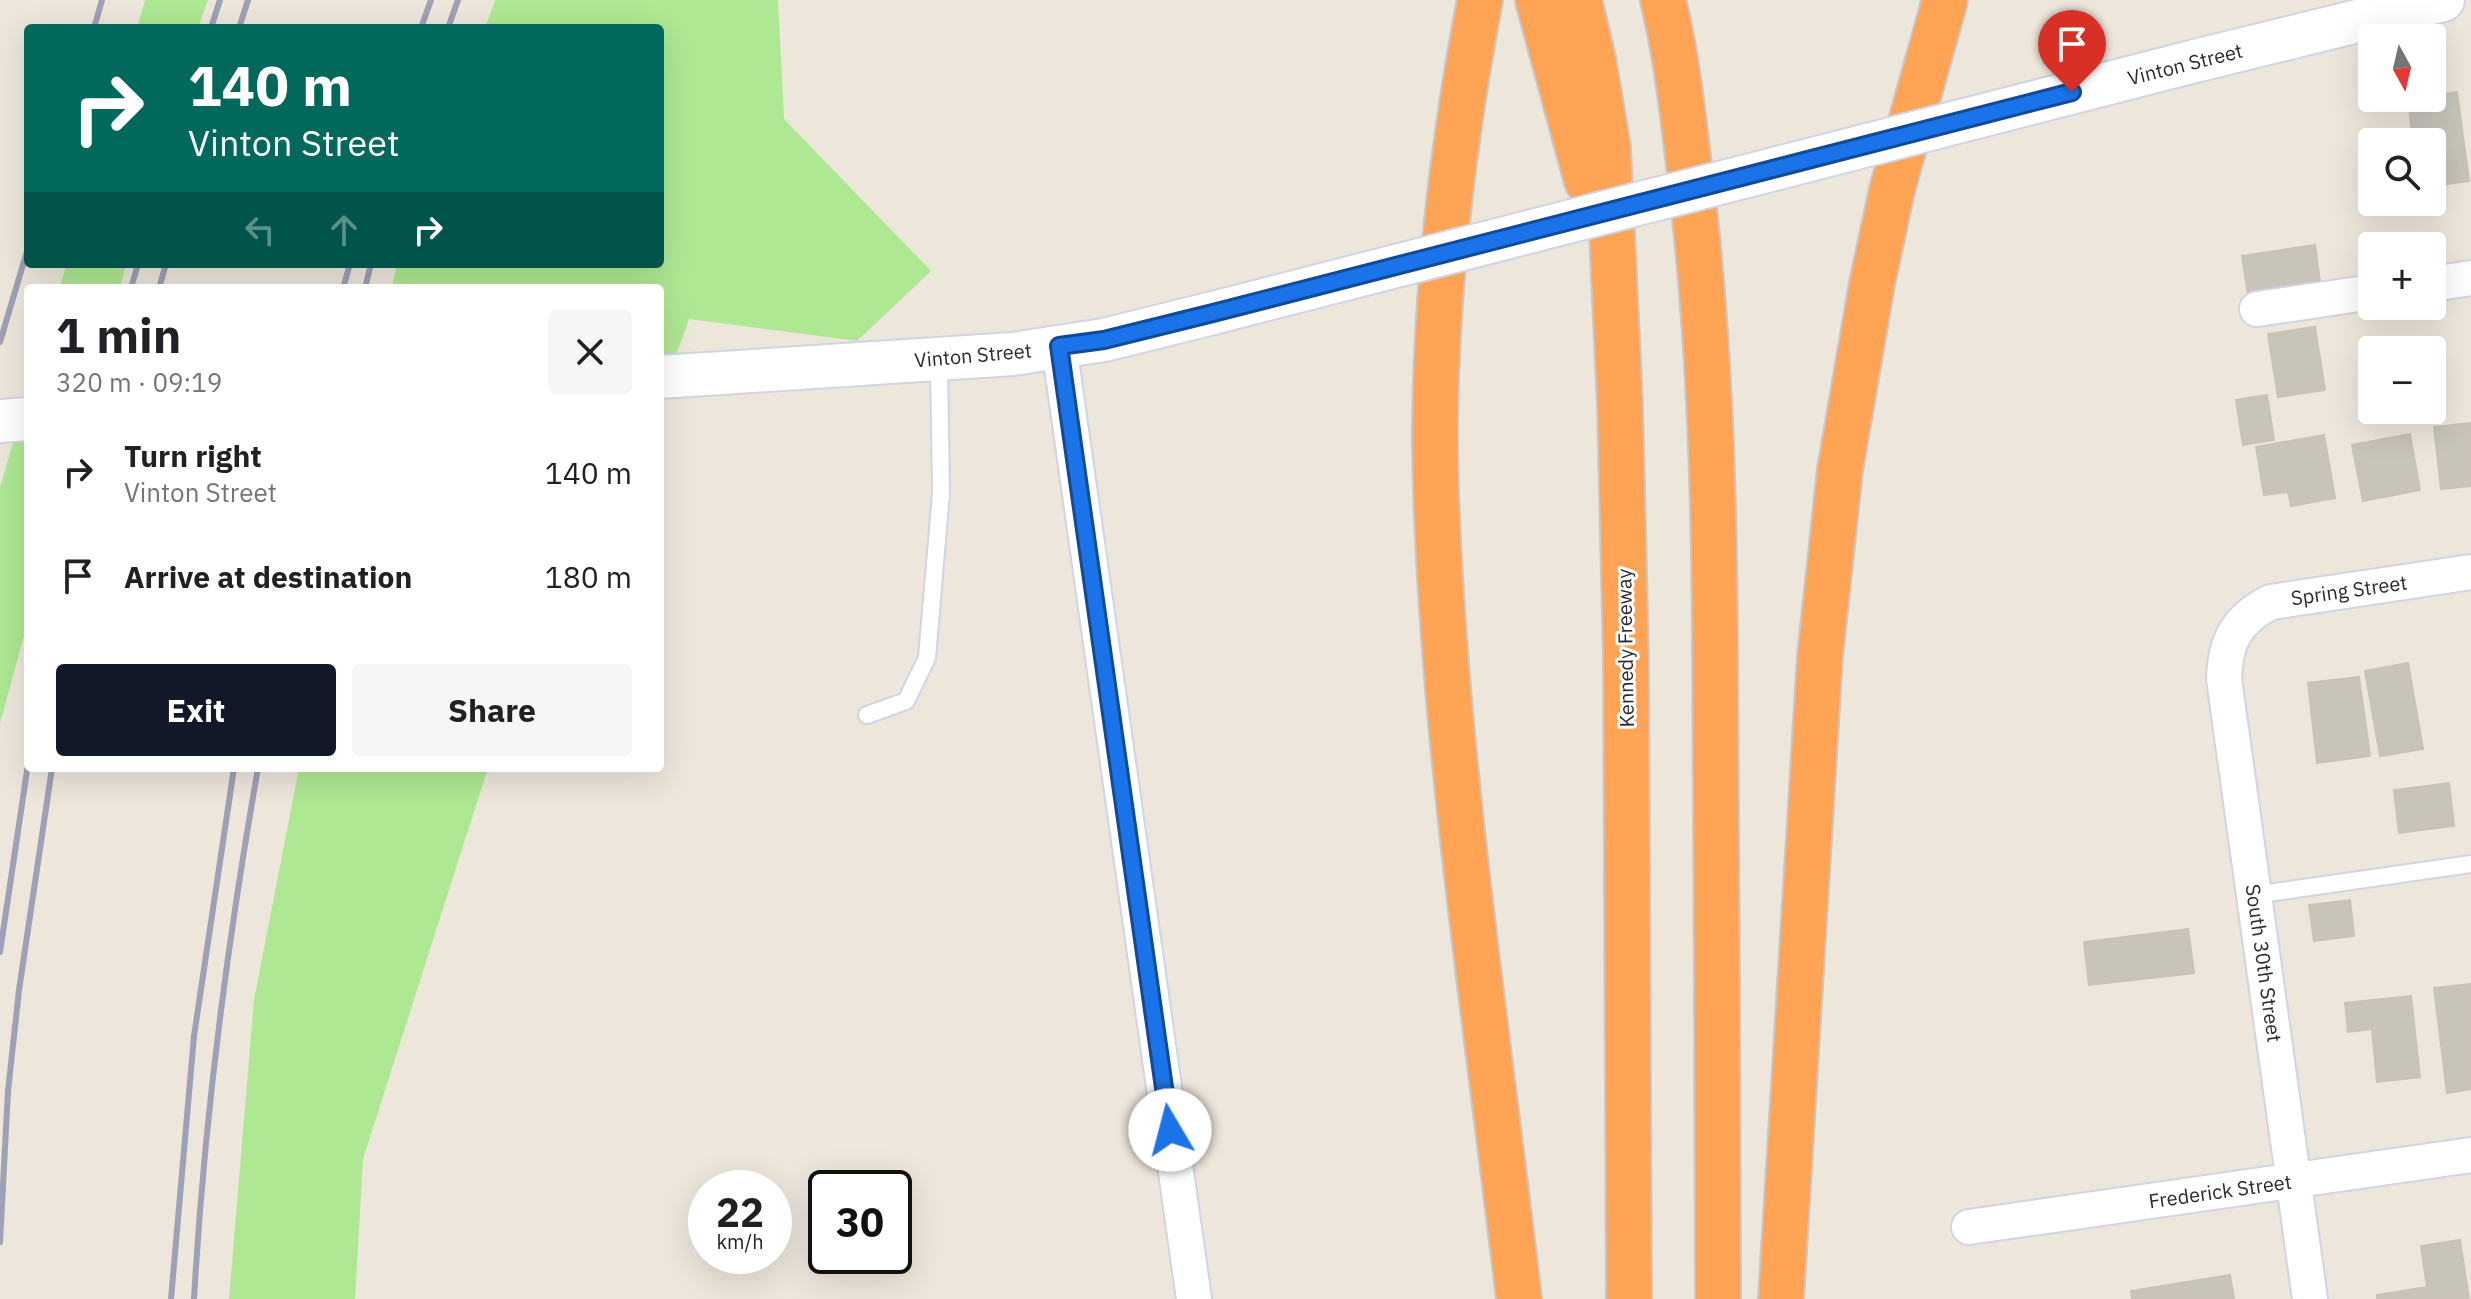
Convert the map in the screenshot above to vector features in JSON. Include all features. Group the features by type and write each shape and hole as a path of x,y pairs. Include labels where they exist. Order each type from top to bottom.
{"highway":[{"path":"1480,0 1461,101 1447,226 1435,431 1442,622 1462,837 1519,1299"},
{"path":"1538,0 1581,155 1615,308"},
{"name":"Kennedy Freeway","path":"1579,0 1608,148 1615,308 1626,659 1629,1299"},
{"path":"1663,0 1681,96 1698,236 1712,439 1717,786 1718,1299"},
{"path":"1781,1299 1820,656 1840,470 1872,284 1892,190 1945,0"}],"street":[{"name":"Vinton Street","path":"664,377 1013,354 1104,340 2443,0"},
{"path":"2446,282 2471,278"},
{"path":"2257,309 2358,294"},
{"path":"1059,346 1194,1299"},
{"path":"0,421 24,419"},
{"name":"Spring Street","path":"2237,628 2254,610 2271,602 2471,572"},
{"name":"South 30th Street","path":"2237,628 2224,661 2224,679 2310,1299"},
{"name":"Frederick Street","path":"1969,1227 2471,1155"}],"lane":[{"path":"867,715 906,701 927,658 941,493 939,359"},
{"path":"2254,895 2471,864"}],"green space":[{"path":"145,0 208,0 199,24 138,24"},
{"path":"495,0 778,0 784,119 931,271 857,341 689,319 664,389 664,284 393,284 396,268 664,268 664,24 486,24"},
{"path":"66,268 125,268 121,284 60,284"},
{"path":"24,406 24,636 0,723 0,487"},
{"path":"298,772 487,772 363,1159 355,1299 229,1299 254,1000"}],"building":[{"path":"2457,92 2469,181 2446,184 2446,128 2411,128 2410,112 2446,112 2446,94"},
{"path":"2315,245 2321,289 2249,301 2242,256"},
{"path":"2315,327 2325,390 2278,397 2268,334"},
{"path":"2267,395 2274,440 2243,445 2236,400"},
{"path":"2471,423 2471,486 2441,489 2434,427"},
{"path":"2410,434 2420,490 2363,501 2352,445"},
{"path":"2324,435 2335,498 2291,506 2288,492 2264,495 2256,447"},
{"path":"2408,663 2423,749 2380,756 2365,671"},
{"path":"2359,677 2370,756 2317,763 2308,683"},
{"path":"2449,783 2454,826 2399,833 2394,790"},
{"path":"2350,900 2354,936 2314,941 2309,905"},
{"path":"2188,929 2194,973 2089,985 2084,942"},
{"path":"2471,984 2471,1089 2447,1093 2434,988"},
{"path":"2411,996 2420,1077 2377,1082 2372,1029 2348,1032 2345,1003"},
{"path":"2460,1240 2469,1299 2377,1299 2377,1295 2427,1287 2421,1246"},
{"path":"2230,1275 2234,1299 2132,1299 2131,1291"}],"railway":[{"path":"95,24 102,0"},
{"path":"212,24 220,0"},
{"path":"240,24 248,0"},
{"path":"422,24 431,0"},
{"path":"449,24 458,0"},
{"path":"0,342 24,261"},
{"path":"132,284 137,268"},
{"path":"160,284 165,268"},
{"path":"344,284 349,268"},
{"path":"366,284 370,268"},
{"path":"0,952 27,772"},
{"path":"0,1242 8,1091 19,990 51,772"},
{"path":"171,1299 194,1036 233,772"},
{"path":"194,1299 218,1033 257,772"}],"route":[{"path":"1170,1130 1059,346 1104,340 1213,313 2072,92"}]}
